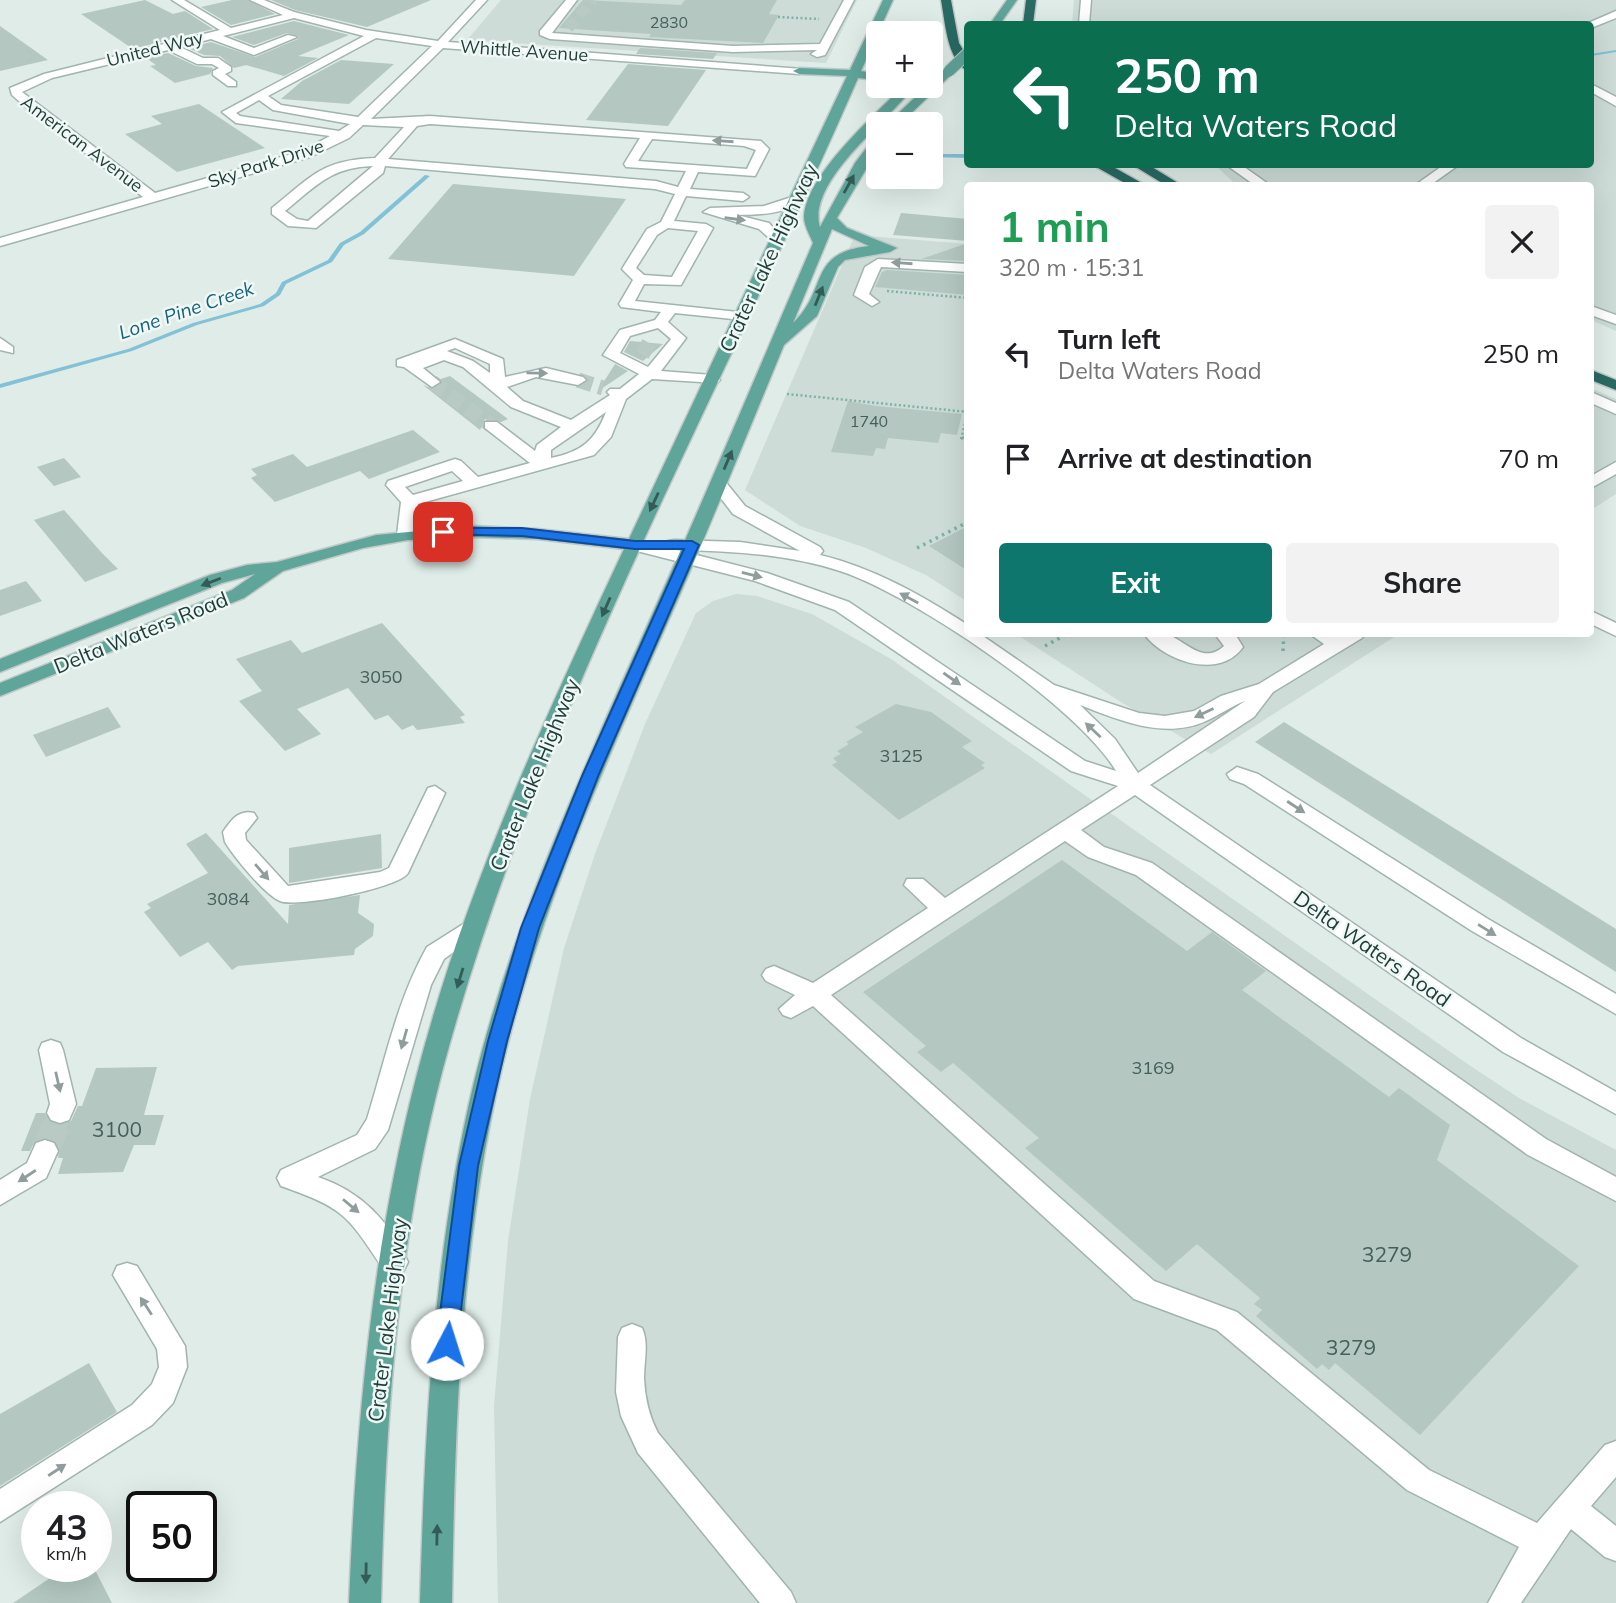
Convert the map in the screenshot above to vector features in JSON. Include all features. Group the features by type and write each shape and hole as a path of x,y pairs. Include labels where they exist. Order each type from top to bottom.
{"highway":[{"path":"946,0 951,34 964,60"},
{"path":"1028,21 1031,0"},
{"path":"1105,168 1133,182"},
{"path":"1144,168 1170,182"},
{"path":"1594,361 1616,370"},
{"path":"1594,376 1616,385"}],"main road":[{"name":"Crater Lake Highway","path":"365,1603 368,1494 379,1374 409,1167 441,1038 476,924 521,804 635,545 798,199 888,0"},
{"path":"997,21 1012,0"},
{"path":"906,112 964,57"},
{"path":"799,71 866,75"},
{"path":"799,71 825,79 846,90"},
{"path":"820,243 811,217 819,194 857,139 898,98"},
{"name":"Crater Lake Highway","path":"436,1603 438,1466 448,1320 469,1166 497,1041 530,928 565,836 830,219 866,157"},
{"path":"830,219 842,231 857,239 890,248"},
{"path":"776,347 812,313 832,265 840,257 852,252 890,248"},
{"name":"Delta Waters Road","path":"0,666 216,579 247,570 277,567 330,550 406,535 483,530 541,533 635,545"},
{"name":"Delta Waters Road","path":"0,690 238,594 277,567"}],"street":[{"path":"177,0 229,31"},
{"name":"Whittle Avenue","path":"255,0 295,15 376,34 439,44 799,71"},
{"name":"Sky Park Drive","path":"0,242 306,154 345,135 363,121 482,0"},
{"path":"572,0 544,33 797,58 821,53 849,0"},
{"path":"1084,21 1086,0"},
{"name":"United Way","path":"16,88 48,76 295,15"},
{"path":"1594,23 1616,15"},
{"path":"345,135 236,119 228,112 376,34"},
{"path":"211,35 254,52 292,37"},
{"path":"170,46 201,62 214,61 227,69 217,73 232,84"},
{"name":"American Avenue","path":"16,88 16,93 33,108 153,198"},
{"path":"1594,89 1616,102"},
{"path":"260,94 275,108 363,121 412,125 430,120 649,135 757,144 763,149 751,173 630,164 649,135"},
{"path":"412,125 379,162 379,170 311,225 293,223 277,211 324,173 345,163 379,162 656,185 682,192 743,197"},
{"path":"1237,168 1259,182"},
{"path":"1426,182 1448,168"},
{"path":"682,192 694,169"},
{"path":"682,192 692,211"},
{"path":"666,224 706,228 676,282 640,279 629,269 652,232 666,224 692,211 774,210 798,199"},
{"path":"692,211 764,226 777,241"},
{"path":"890,248 964,255"},
{"path":"867,296 872,267 878,263 964,268"},
{"path":"640,279 626,304 742,316"},
{"path":"650,374 646,349 671,309"},
{"path":"1594,311 1616,320"},
{"path":"660,323 625,333 611,355 650,374 712,380"},
{"path":"542,465 543,448 570,425 650,374 667,360 679,338 660,323"},
{"path":"402,363 455,344 498,362 497,386"},
{"path":"432,382 412,367 444,355 468,364 517,404 570,425"},
{"path":"497,386 524,372 559,373 579,380"},
{"path":"603,388 620,394"},
{"path":"406,535 410,501 394,485 455,464 473,482 576,458 605,440 620,394"},
{"path":"1594,399 1616,410"},
{"path":"491,425 542,465"},
{"path":"1594,481 1616,467"},
{"path":"718,484 730,501 754,520 850,569"},
{"name":"Delta Waters Road","path":"635,545 689,552 842,606 1077,766 1134,784 1512,1045 1616,1104"},
{"name":"Delta Waters Road","path":"689,552 723,545 800,555 850,569 930,609 964,631"},
{"path":"1594,619 1616,630"},
{"name":"Delta Waters Road","path":"972,637 1048,687 1110,745 1134,784"},
{"path":"1158,637 1197,660 1214,660 1227,656 1234,647 1228,637"},
{"path":"1048,687 1136,719 1165,722 1199,718 1228,700 1266,688 1346,639"},
{"path":"791,1009 1247,712 1266,688"},
{"path":"1237,774 1251,779 1480,925 1616,1005"},
{"path":"246,818 234,832 236,842 280,892 289,896 385,879 397,873 435,793"},
{"path":"1065,830 1096,852 1144,869 1538,1147 1616,1190"},
{"path":"915,885 944,909"},
{"path":"394,1262 358,1210 336,1194 290,1178 366,1142 379,1123 419,985 435,953 476,924"},
{"path":"774,975 814,994 1144,1290 1166,1302 1211,1313 1227,1321 1418,1480 1544,1543"},
{"path":"51,1051 63,1104 60,1113"},
{"path":"0,1194 37,1170 45,1151"},
{"path":"0,1507 142,1415 163,1393 173,1367 171,1346 127,1275"},
{"path":"632,1337 629,1392 634,1419 648,1443 780,1603"},
{"path":"1504,1603 1514,1582 1570,1508 1616,1455"},
{"path":"1570,1508 1616,1546"}],"path":[{"path":"778,17 838,21"},
{"path":"867,296 964,298"},
{"path":"787,394 964,412"},
{"path":"917,548 964,524"},
{"path":"1045,646 1062,637"}],"shaded area":[{"path":"501,0 857,0 826,63 467,40"},
{"path":"1074,0 1616,0 1616,331 1594,321 1594,182 1233,182 1218,168 1594,168 1594,21 1072,21"},
{"path":"855,235 964,244 964,599 926,575 866,548 800,526 745,490"},
{"path":"1594,389 1616,399 1616,494 1594,508"},
{"path":"736,594 757,596 812,614 891,659 1469,1065 1519,1098 1616,1150 1616,1603 498,1603 494,1406 508,1241 530,1099 564,948 595,854 645,724 696,613 713,601"},
{"path":"1021,637 1394,637 1211,754 1124,704"}],"building":[{"path":"145,0 173,14 185,11 213,29 133,49 81,14"},
{"path":"232,0 248,0 275,14 231,25 201,7"},
{"path":"271,0 431,0 367,27 295,10"},
{"path":"583,0 681,5 685,0 777,0 769,14 779,15 763,43 649,37 651,34 559,28"},
{"path":"294,21 349,35 298,56 318,58 284,76 246,65 234,68 220,56 204,55 188,48 211,42 255,57 298,39 299,36 287,33 254,45 232,37"},
{"path":"0,26 48,60 0,71"},
{"path":"640,48 717,53 713,59 636,54"},
{"path":"168,53 196,66 213,68 210,74 175,83 150,66 156,65 146,58"},
{"path":"341,60 394,64 349,104 281,99 302,81"},
{"path":"628,64 706,70 668,126 586,120"},
{"path":"199,104 265,148 177,172 125,134 162,124 151,116"},
{"path":"453,184 626,199 574,276 388,259"},
{"path":"901,213 964,219 964,241 893,235"},
{"path":"964,244 964,261 921,259"},
{"path":"887,270 964,275 964,295 875,287 882,272"},
{"path":"630,341 663,344 643,361 624,352"},
{"path":"615,364 628,371 598,391"},
{"path":"450,376 508,419 501,422 485,419 480,430 423,385 433,389 441,384 441,379"},
{"path":"848,401 962,414 957,435 941,433 938,443 888,438 885,449 876,448 873,456 831,452"},
{"path":"413,430 440,452 369,479 360,471 275,502 251,478 257,475 251,469 293,454 307,467"},
{"path":"64,458 81,477 54,486 37,467"},
{"path":"64,510 118,569 85,582 34,520"},
{"path":"964,528 964,568 929,546"},
{"path":"26,581 42,601 0,616 0,590"},
{"path":"382,623 465,715 460,717 465,723 417,730 413,725 402,730 388,715 375,720 348,688 297,709 321,734 285,751 239,701 262,691 236,659 291,640 302,653"},
{"path":"896,704 931,712 972,741 962,747 985,763 981,765 985,768 899,820 832,765 837,762 833,758 841,754 837,751 863,732 855,727"},
{"path":"108,707 121,727 46,757 33,735"},
{"path":"1284,722 1616,929 1616,972 1255,742"},
{"path":"206,833 288,924 289,905 360,895 358,913 374,924 373,936 355,949 354,955 238,966 232,970 208,942 180,957 144,912 151,908 147,904 208,873 186,844"},
{"path":"381,834 382,868 289,883 289,848"},
{"path":"1062,860 1187,951 1212,932 1266,971 1242,990 1389,1097 1399,1088 1450,1125 1437,1160 1579,1266 1420,1435 1335,1363 1329,1370 1322,1364 1317,1369 1256,1316 1262,1310 1254,1304 1260,1298 1197,1244 1166,1271 1025,1148 1039,1138 953,1063 941,1072 917,1052 926,1046 863,992"},
{"path":"157,1067 144,1115 164,1115 155,1145 134,1145 123,1172 58,1174 63,1158 58,1158 60,1150 56,1142 46,1138 35,1141 30,1151 21,1151 36,1113 45,1113 49,1121 59,1125 71,1121 78,1106 82,1106 96,1068"},
{"path":"89,1363 117,1412 0,1486 0,1414"},
{"path":"44,1582 101,1582 112,1603 13,1603"}],"waterway":[{"path":"1594,55 1616,51"},
{"name":"Lone Pine Creek","path":"943,156 964,156"},
{"name":"Lone Pine Creek","path":"0,386 130,350 195,324 262,305 278,294 284,283 330,261 342,244 362,233 427,176"}],"tunnel":[{"path":"568,28 593,0"},
{"path":"642,355 649,343"},
{"path":"578,380 603,388"},
{"path":"432,382 491,425"},
{"path":"55,1126 60,1113"},
{"path":"45,1151 56,1124"}],"route":[{"path":"443,532 522,532 635,545 692,545 591,774 530,928 497,1041 469,1166 447,1344"}]}
